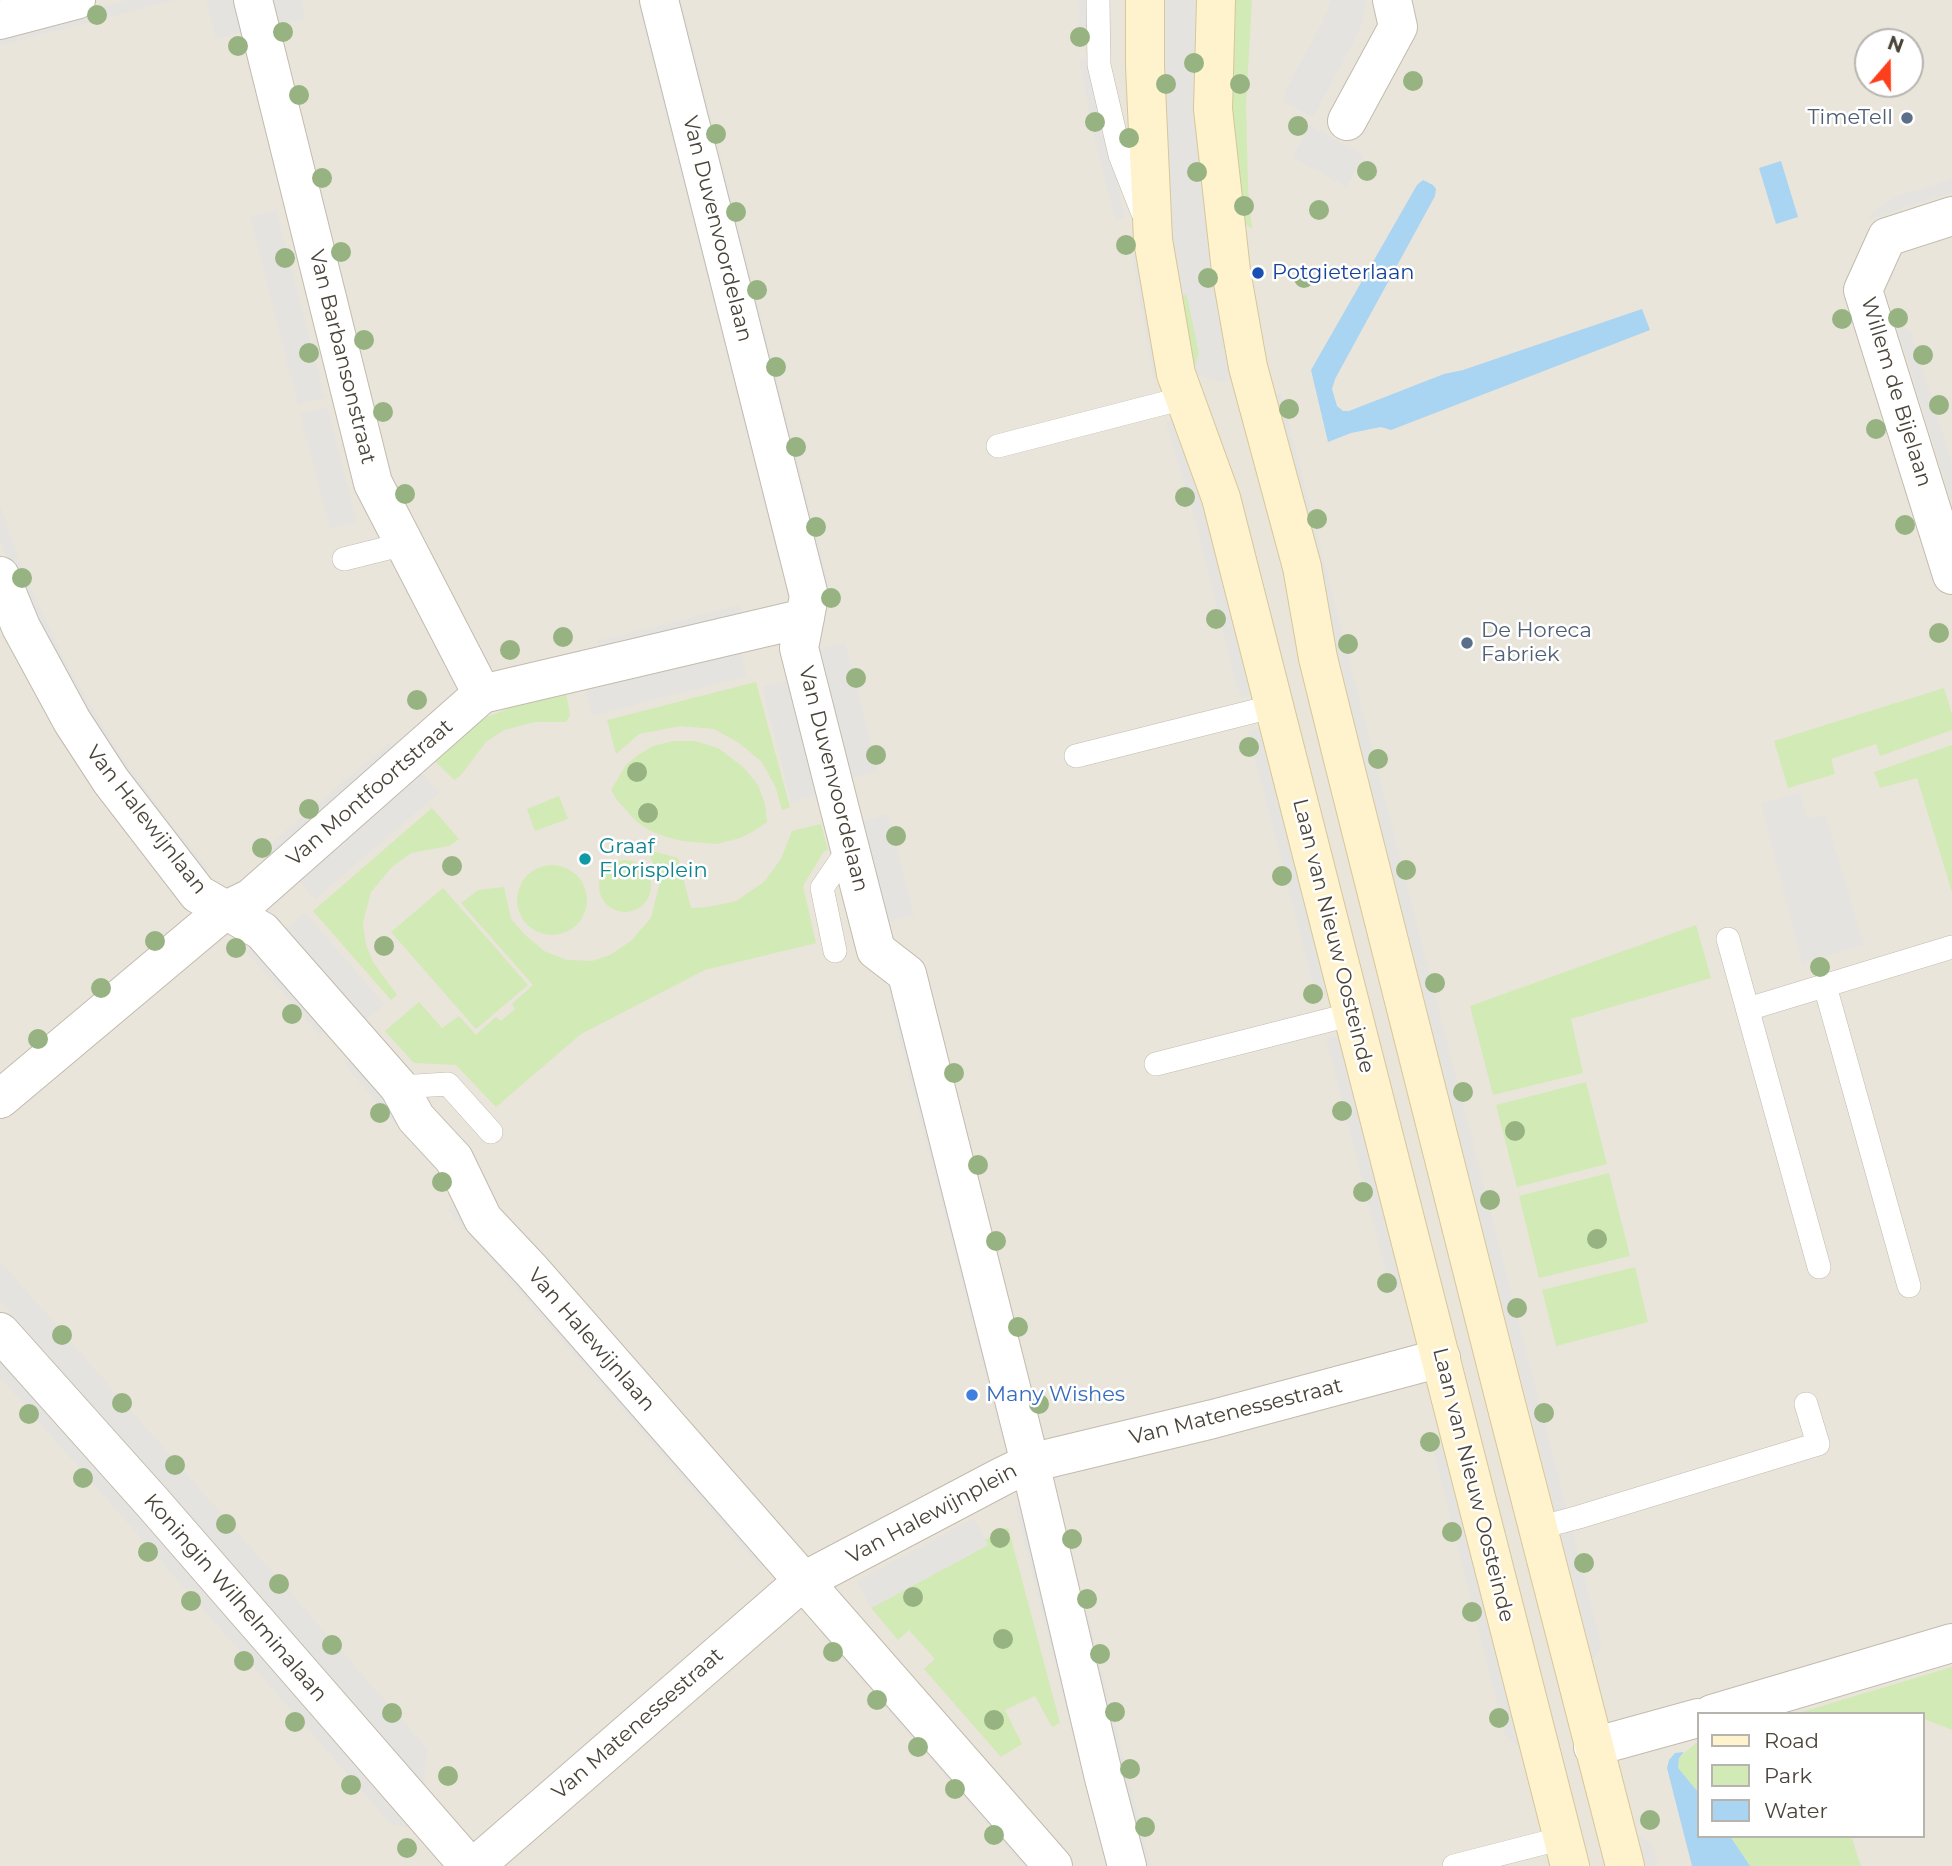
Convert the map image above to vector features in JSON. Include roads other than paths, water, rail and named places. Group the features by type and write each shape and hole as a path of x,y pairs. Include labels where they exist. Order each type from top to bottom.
{"main road":[{"name":"Laan van Nieuw Oosteinde","path":"1145,0 1145,65 1153,240 1176,374 1222,498 1567,1852"},
{"path":"1216,0 1213,109 1231,271 1248,367 1303,567 1322,671 1625,1866"}],"street":[{"path":"0,20 76,0"},
{"name":"Van Barbansonstraat","path":"253,0 373,483 482,695"},
{"name":"Van Duvenvoordelaan","path":"659,0 807,607 799,648 876,950 907,974 1030,1463"},
{"path":"1347,121 1398,27 1392,0"},
{"name":"Willem de Bijelaan","path":"1952,216 1887,237 1863,290 1952,575"},
{"name":"Van Halewijnlaan","path":"0,576 21,628 72,721 111,781 198,894 262,931 399,1087 416,1118 454,1158 483,1219 802,1582"},
{"name":"Van Montfoortstraat","path":"0,1099 224,911 251,898 482,695 807,607"},
{"name":"Koningin Wilhelminalaan","path":"0,1332 469,1866"},
{"name":"Van Matenessestraat","path":"1030,1463 1213,1419 1441,1358"},
{"name":"Van Halewijnplein","path":"802,1582 1030,1463 1127,1866"},
{"path":"802,1582 1054,1866"},
{"name":"Van Matenessestraat","path":"475,1866 802,1582"},
{"path":"1719,1712 1952,1643"},
{"path":"1593,1747 1696,1719"}],"lane":[{"path":"1098,0 1099,65 1120,155 1153,240"},
{"path":"998,446 1184,398"},
{"path":"344,559 404,544"},
{"path":"1076,756 1275,706"},
{"path":"835,951 822,888 850,847"},
{"path":"1728,939 1819,1267"},
{"path":"1748,1009 1952,947"},
{"path":"1825,986 1909,1286"},
{"path":"1156,1064 1353,1014"},
{"path":"399,1087 448,1084 491,1132"},
{"path":"1538,1528 1818,1444 1806,1404"},
{"path":"1454,1866 1567,1852"}],"water":[{"path":"1781,161 1798,217 1776,224 1759,168"},
{"path":"1423,180 1436,189 1435,196 1335,379 1332,389 1337,406 1343,411 1444,374 1463,370 1642,309 1650,330 1391,430 1381,427 1351,433 1328,442 1311,370 1417,185"},
{"path":"1684,1752 1679,1758 1678,1768 1696,1790 1696,1838 1731,1838 1750,1866 1692,1866 1667,1768 1675,1753"}],"place":[{"name":"TimeTell","path":"1907,118"},
{"name":"Potgieterlaan","path":"1258,273"},
{"name":"De Horeca Fabriek","path":"1467,643"},
{"name":"Graaf Florisplein","path":"585,859"},
{"name":"Many Wishes","path":"972,1395"}]}
